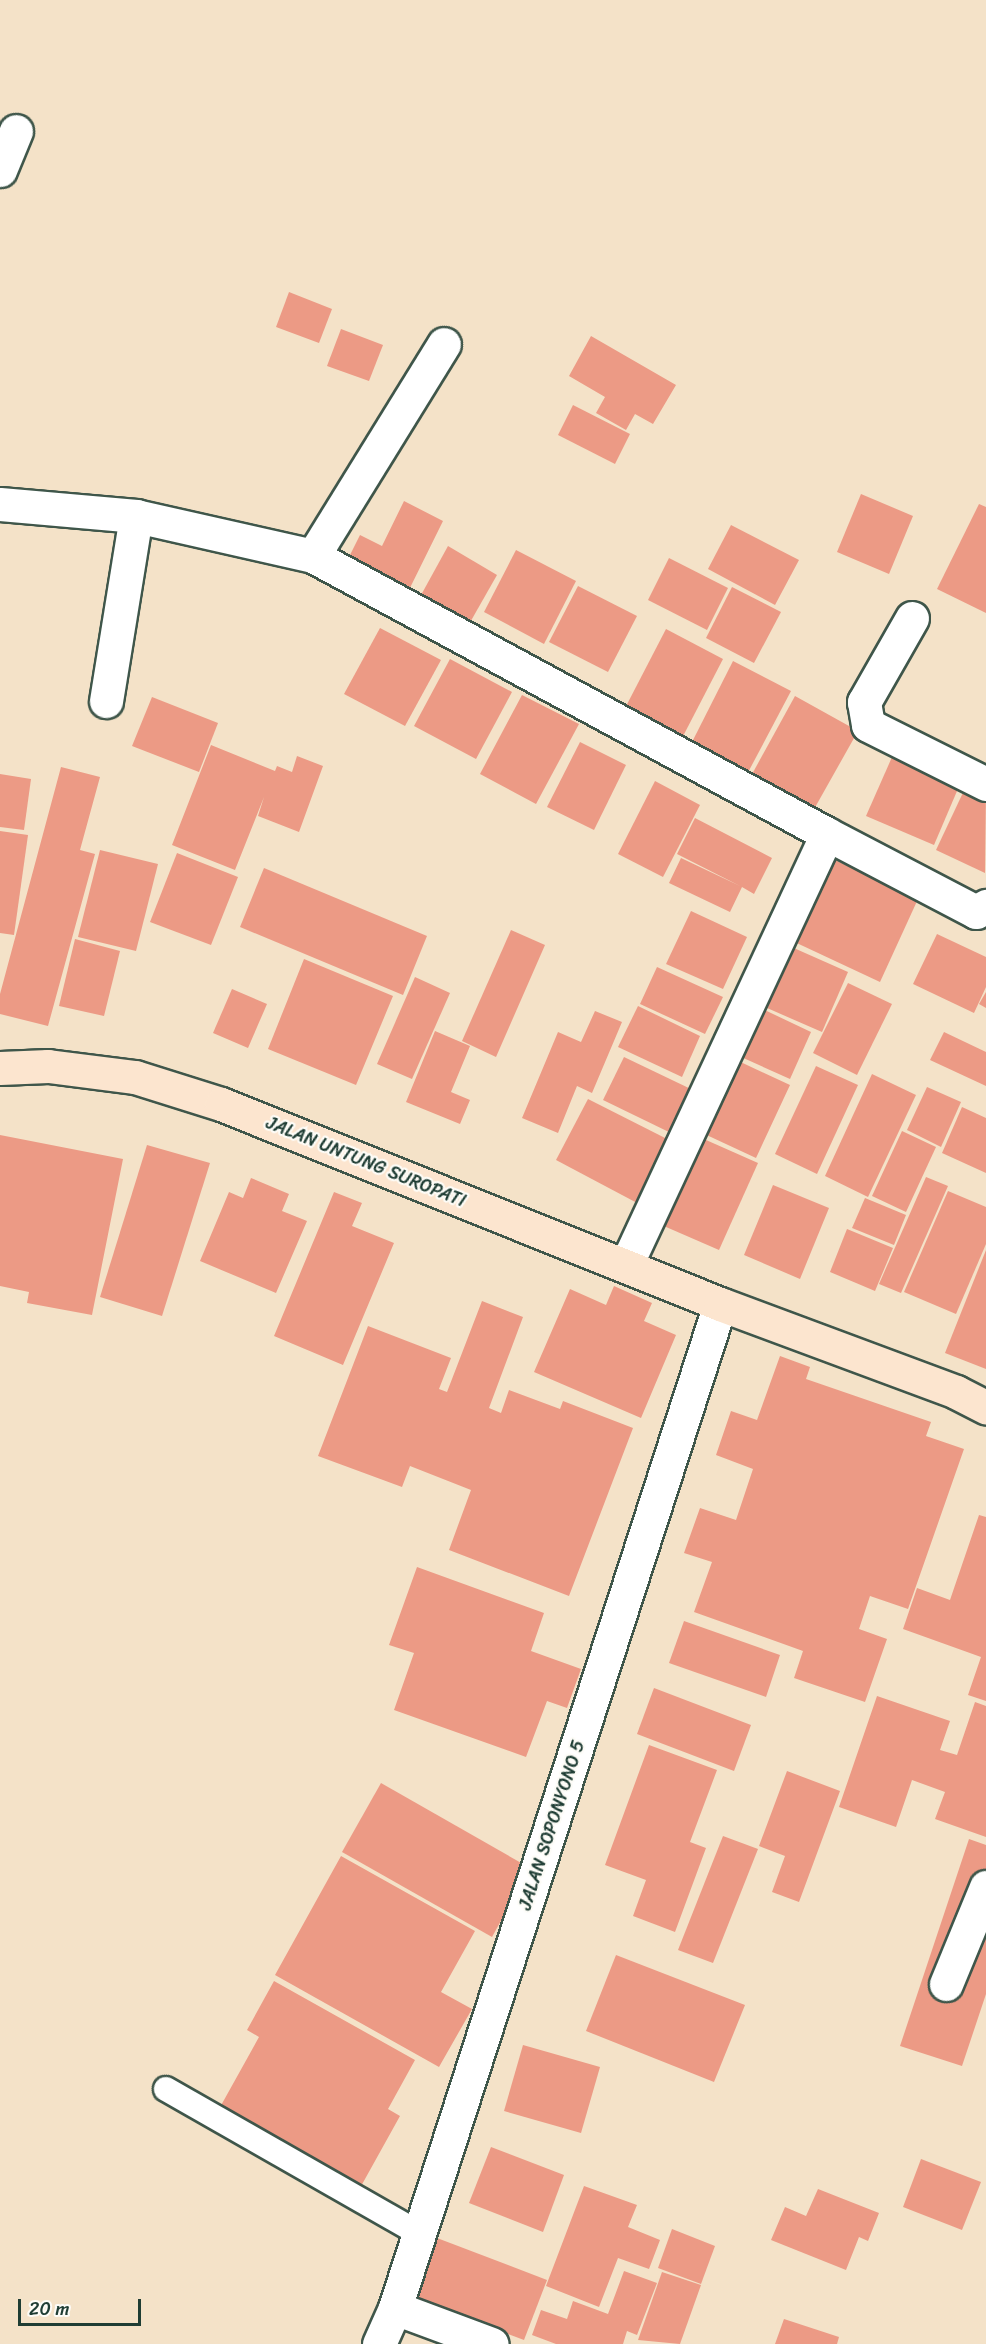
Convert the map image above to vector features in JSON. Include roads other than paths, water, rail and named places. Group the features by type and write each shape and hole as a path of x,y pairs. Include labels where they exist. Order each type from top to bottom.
{"main road":[{"name":"JALAN UNTUNG SUROPATI","path":"0,1068 48,1066 146,1080 221,1104 720,1304 956,1392 986,1407"}],"street":[{"path":"0,170 16,131"},
{"path":"313,556 444,344"},
{"path":"0,504 136,516 313,556 826,834 976,912 986,906"},
{"path":"106,701 136,516"},
{"path":"912,618 864,702 868,725 986,784"},
{"path":"626,1266 826,834"},
{"name":"JALAN SOPONYONO 5","path":"379,2344 395,2308 420,2234 720,1304"},
{"path":"946,1984 986,1887"},
{"path":"395,2308 492,2344"}],"lane":[{"path":"166,2089 420,2234"}]}
